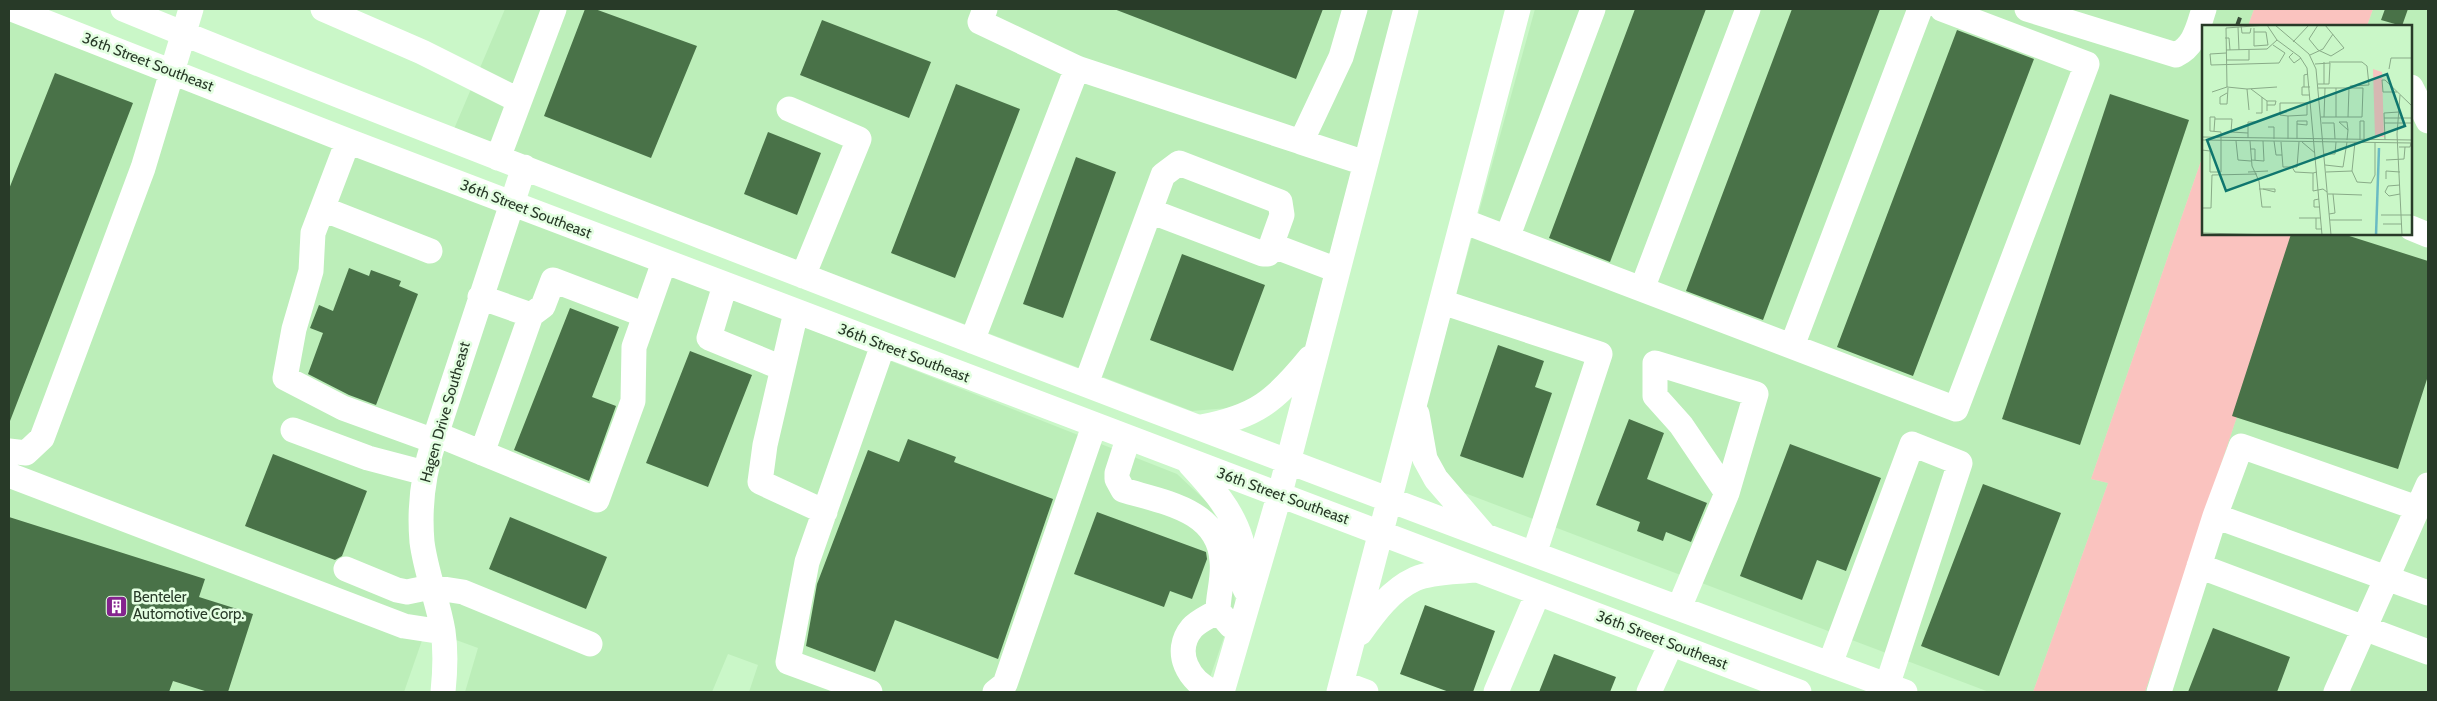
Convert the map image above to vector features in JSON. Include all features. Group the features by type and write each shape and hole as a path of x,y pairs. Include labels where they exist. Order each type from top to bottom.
{"street":[{"name":"36th Street Southeast","path":"12,9 348,141 664,262 1189,462 1280,493 1671,644 1755,685 1799,692"},
{"path":"123,9 498,158 972,341 1288,460 1389,501 1896,689 1960,463 1912,444 1830,664"},
{"path":"9,451 26,453 42,438 143,168 174,72 191,9"},
{"path":"323,9 422,52 518,100"},
{"path":"498,158 518,100 554,9"},
{"path":"985,9 980,22 1077,68 1365,163"},
{"path":"1301,142 1341,57 1355,9"},
{"path":"1222,692 1280,493 1406,9"},
{"path":"1366,692 1341,688 1380,533 1416,407 1518,9"},
{"path":"1507,238 1593,9"},
{"path":"1642,289 1748,9"},
{"path":"1792,346 1920,9"},
{"path":"1463,221 1956,409 2087,64 1942,9"},
{"path":"2027,9 2176,55 2185,51 2195,37 2204,9"},
{"path":"972,341 1077,68"},
{"path":"2412,89 2428,121"},
{"path":"789,109 859,139 803,276"},
{"path":"348,141 313,233 311,271 294,329 285,378 343,408 482,453 597,500 633,401 634,347 664,262"},
{"path":"1086,384 1163,175 1179,162 1280,202 1282,215 1268,254 1263,254 1150,211"},
{"name":"Hagen Drive Southeast","path":"443,692 443,632 422,543 420,505 425,474 435,438 510,203 524,167"},
{"path":"323,209 430,251"},
{"path":"2412,228 2428,235"},
{"path":"1271,245 1337,270"},
{"path":"482,453 531,315 543,306 553,280 645,315"},
{"path":"726,285 709,338 782,368"},
{"path":"480,297 531,315"},
{"path":"1442,302 1600,354 1534,554"},
{"path":"796,312 782,368 760,482 825,512"},
{"path":"870,692 788,662 807,562 884,345"},
{"path":"1201,427 1231,422 1259,409 1288,384 1315,353"},
{"path":"1679,608 1728,493 1756,394 1655,363 1655,396 1681,425 1728,493"},
{"path":"1416,407 1425,459 1436,479 1486,537"},
{"path":"995,692 1005,684 1094,426"},
{"path":"293,430 368,458 425,474"},
{"path":"1128,439 1117,473 1117,479 1123,490 1180,507 1196,515 1209,526 1218,541 1222,558 1223,576 1218,597 1218,611 1230,626 1243,617"},
{"path":"2159,692 2215,516 2241,446 2418,525"},
{"path":"1189,462 1225,503 1242,541 1243,617"},
{"path":"9,475 404,626 443,632"},
{"path":"2336,692 2364,627 2388,578 2418,525 2428,486"},
{"path":"2215,516 2428,593"},
{"path":"2199,566 2428,652"},
{"path":"1352,646 1376,610 1398,590 1417,578 1474,569"},
{"path":"346,570 366,576 397,590 407,592 431,587 463,592 487,600 590,644"},
{"path":"1496,692 1538,593"},
{"path":"1214,692 1205,688 1194,679 1188,671 1182,655 1185,643 1194,626 1218,611"},
{"path":"1649,692 1671,644"}],"shaded area":[{"path":"505,9 1394,9 1304,352 1286,371 1240,407 1192,411 454,129"},
{"path":"1535,9 2254,9 2248,25 2202,25 2202,158 2091,479 2108,483 2033,692 1989,692 1462,492 1438,467 1426,404"},
{"path":"2254,9 2373,9 2367,25 2248,25"},
{"path":"2373,9 2427,9 2428,12 2428,692 2145,692 2298,235 2412,235 2412,25 2367,25"},
{"path":"9,13 1177,474 1207,502 1231,542 1235,605 1205,692 749,692 758,665 728,654 712,692 465,692 478,648 426,629 404,692 9,692"},
{"path":"2202,158 2202,235 2298,235 2145,692 2033,692 2108,483 2091,479"}],"building":[{"path":"585,9 595,9 697,46 651,158 544,116"},
{"path":"1114,9 1323,9 1296,79"},
{"path":"1635,9 1706,9 1610,262 1549,238"},
{"path":"1792,9 1880,9 1763,320 1686,291"},
{"path":"2385,9 2408,9 2402,25 2381,20"},
{"path":"822,20 931,62 909,118 800,75"},
{"path":"1957,30 2034,59 1913,376 1837,347"},
{"path":"55,73 133,103 10,421 9,189"},
{"path":"956,84 1020,109 955,278 891,253"},
{"path":"2110,94 2189,120 2080,445 2002,419"},
{"path":"768,132 821,153 797,215 744,194"},
{"path":"1076,157 1116,172 1063,318 1023,304"},
{"path":"2291,235 2346,235 2428,261 2428,376 2398,469 2232,416"},
{"path":"1182,254 1265,285 1233,371 1150,340"},
{"path":"349,268 369,276 371,270 401,281 399,286 418,294 376,405 349,395 308,374 323,333 310,328 319,305 333,311"},
{"path":"570,308 619,327 592,397 616,406 589,481 514,450"},
{"path":"1498,345 1544,361 1535,387 1552,393 1523,478 1460,456"},
{"path":"690,351 752,375 708,487 646,463"},
{"path":"1629,419 1664,433 1647,479 1707,503 1691,542 1666,532 1663,541 1637,531 1640,522 1596,505"},
{"path":"908,439 956,457 954,462 1053,499 998,659 895,620 875,672 806,646 817,584 868,450 899,462"},
{"path":"1790,444 1881,478 1846,571 1817,560 1802,600 1740,576"},
{"path":"273,454 367,491 342,556 335,560 245,526"},
{"path":"1983,484 2061,513 1999,676 1921,646"},
{"path":"1097,512 1206,552 1207,559 1192,599 1170,591 1164,607 1074,574"},
{"name":"Benteler Automotive Corp.","path":"9,517 205,579 199,597 253,614 228,692 208,692 173,681 169,692 9,692"},
{"path":"510,517 607,557 586,609 489,569"},
{"path":"1425,605 1495,631 1473,692 1449,692 1400,674"},
{"path":"2213,628 2290,657 2277,692 2188,692"},
{"path":"1554,654 1616,677 1610,692 1539,692"}],"railway":[{"path":"2237,25 2243,9"}],"place":[{"name":"Benteler Automotive Corp.","path":"117,606"}]}
